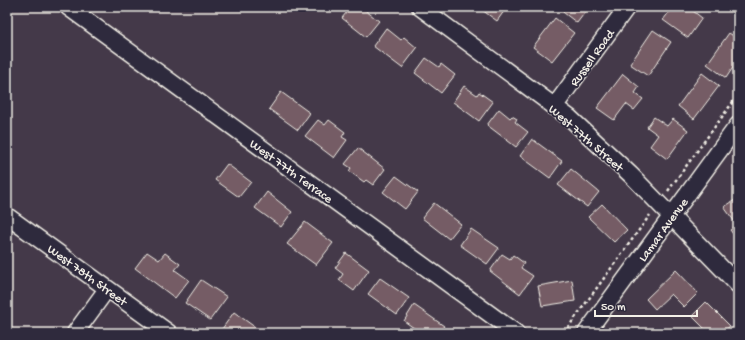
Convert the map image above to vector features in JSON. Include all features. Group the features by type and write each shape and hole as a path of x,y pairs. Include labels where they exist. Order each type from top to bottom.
{"street":[{"name":"West 77th Terrace","path":"68,7 516,333"},
{"name":"Russell Road","path":"554,107 627,7"},
{"name":"West 77th Street","path":"429,10 597,142 738,285"},
{"name":"Lamar Avenue","path":"586,333 738,125"},
{"name":"West 78th Street","path":"7,216 169,333"},
{"path":"75,333 107,288"}],"path":[{"path":"668,192 738,95"},
{"path":"564,333 653,212"}],"building":[{"path":"351,7 361,7 379,21 366,37 342,18"},
{"path":"478,7 507,7 497,21"},
{"path":"561,7 589,7 577,23 559,9"},
{"path":"673,7 688,7 702,18 688,38 663,20"},
{"path":"555,18 574,33 552,61 533,47"},
{"path":"386,28 401,40 404,37 417,48 402,68 373,46"},
{"path":"653,30 671,42 648,76 630,64"},
{"path":"729,33 738,39 738,60 726,78 707,64"},
{"path":"426,58 439,67 441,64 455,75 441,93 415,73"},
{"path":"702,73 719,86 694,119 678,106"},
{"path":"623,74 639,87 635,93 643,99 634,110 626,104 614,120 597,108"},
{"path":"464,86 477,95 479,92 493,102 479,121 453,102"},
{"path":"281,92 310,113 298,130 269,109"},
{"path":"499,109 510,118 512,116 517,119 515,122 528,132 516,147 487,125"},
{"path":"654,117 667,126 673,119 688,130 667,159 650,146 658,135 647,127"},
{"path":"318,120 325,125 329,120 345,132 342,137 347,140 334,158 305,136"},
{"path":"532,139 562,161 550,178 520,156"},
{"path":"358,148 385,169 373,185 366,180 364,182 349,171 351,168 345,164"},
{"path":"227,164 251,182 239,197 215,180"},
{"path":"571,169 599,192 587,207 558,185"},
{"path":"396,176 418,192 405,209 383,192"},
{"path":"267,192 292,212 281,227 255,208"},
{"path":"738,198 737,239 730,230 737,225 724,207"},
{"path":"434,203 461,224 449,239 422,218"},
{"path":"602,204 627,230 614,242 588,217"},
{"path":"305,222 333,243 316,265 287,244"},
{"path":"471,229 499,248 487,264 460,245"},
{"path":"147,252 159,260 165,253 180,264 175,270 189,280 175,298 135,268"},
{"path":"346,253 369,270 354,291 339,280 343,274 335,268"},
{"path":"502,254 510,259 513,255 524,263 521,268 533,276 520,294 490,271"},
{"path":"676,270 698,293 684,307 671,294 655,309 646,299"},
{"path":"380,278 409,298 397,315 368,294"},
{"path":"201,280 227,297 210,320 185,303"},
{"path":"572,280 575,301 542,306 538,286"},
{"path":"706,302 730,326 722,333 709,333 692,316"},
{"path":"414,305 444,326 439,333 421,333 404,321"},
{"path":"234,312 263,333 228,333 222,329"}]}
